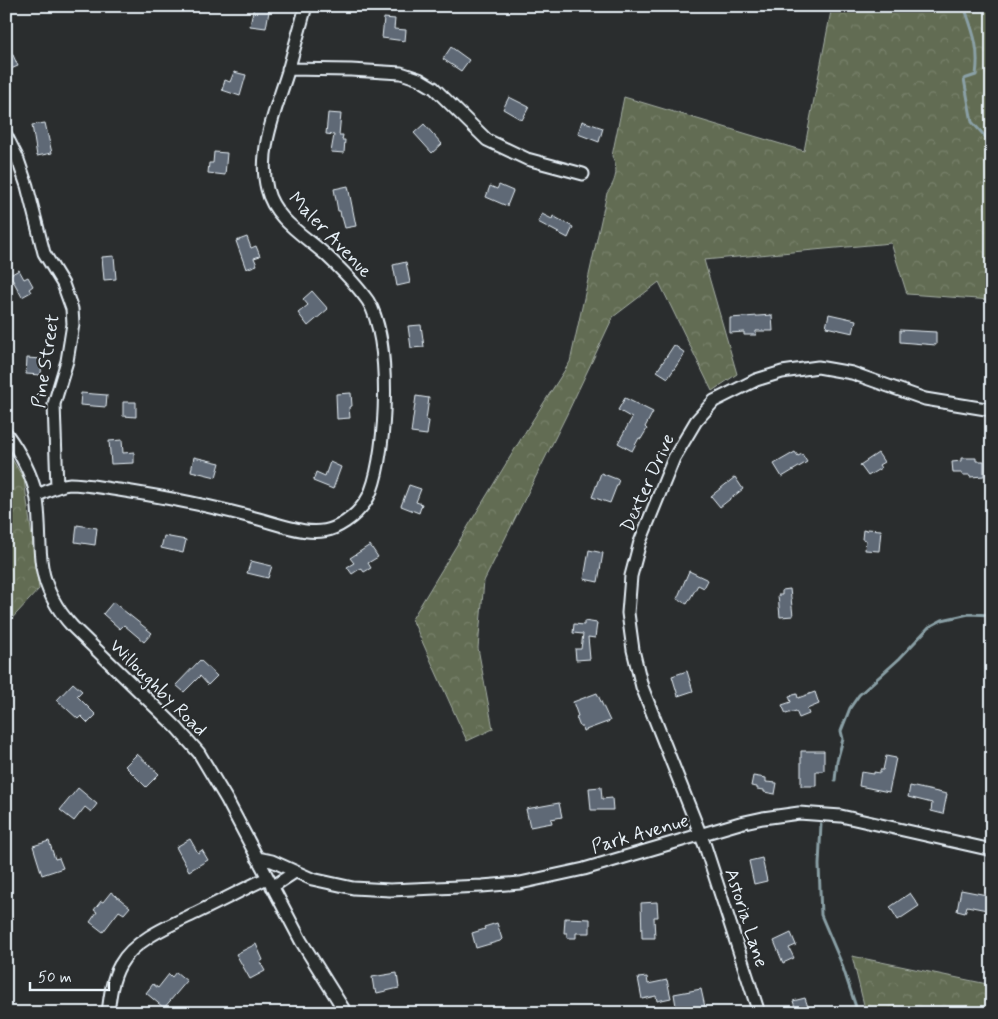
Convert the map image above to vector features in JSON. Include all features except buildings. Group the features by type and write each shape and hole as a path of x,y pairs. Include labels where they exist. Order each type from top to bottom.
{"street":[{"name":"Maler Avenue","path":"36,496 69,484 142,494 218,508 298,529 317,531 334,528 351,518 362,506 370,492 379,462 385,397 383,362 375,316 362,292 345,273 279,213 266,189 265,164 268,139 306,6"},
{"path":"288,69 401,73 419,79 434,88 486,140 526,158 583,174"},
{"name":"Pine Street","path":"6,135 28,186 44,253 63,284 72,309 73,324 67,361 54,404 57,487"},
{"name":"Dexter Drive","path":"700,835 642,687 633,650 628,613 632,576 640,542 674,458 696,421 714,401 756,380 782,372 818,368 852,372 925,399 992,410"},
{"name":"Willoughby Road","path":"6,433 24,462 36,496 42,567 47,586 58,609 73,627 177,728 199,753 227,800 301,941 346,1013"},
{"name":"Park Avenue","path":"257,858 272,861 296,872 332,884 369,890 435,889 520,883 584,869 700,835 783,814 841,816 992,850"},
{"name":"Astoria Lane","path":"700,835 759,1013"},
{"path":"108,1013 110,994 120,964 137,946 174,924 296,872"}],"green space":[{"path":"832,6 992,6 992,300 907,294 891,243 704,260 737,374 712,391 659,282 613,317 484,581 478,648 493,729 467,741 412,619 527,429 570,362 607,193 616,175 612,156 624,97 804,151"},
{"path":"6,449 24,479 39,589 6,625"},
{"path":"852,956 992,985 992,1013 866,1013"}],"waterway":[{"path":"964,6 973,32 977,56 976,75 964,79 972,122 992,144"},
{"path":"835,780 837,761 843,739 841,731 850,708 859,695 899,659 929,627 942,620 969,614 992,615"},
{"path":"821,824 819,865 821,915 841,962 858,1013"}]}
